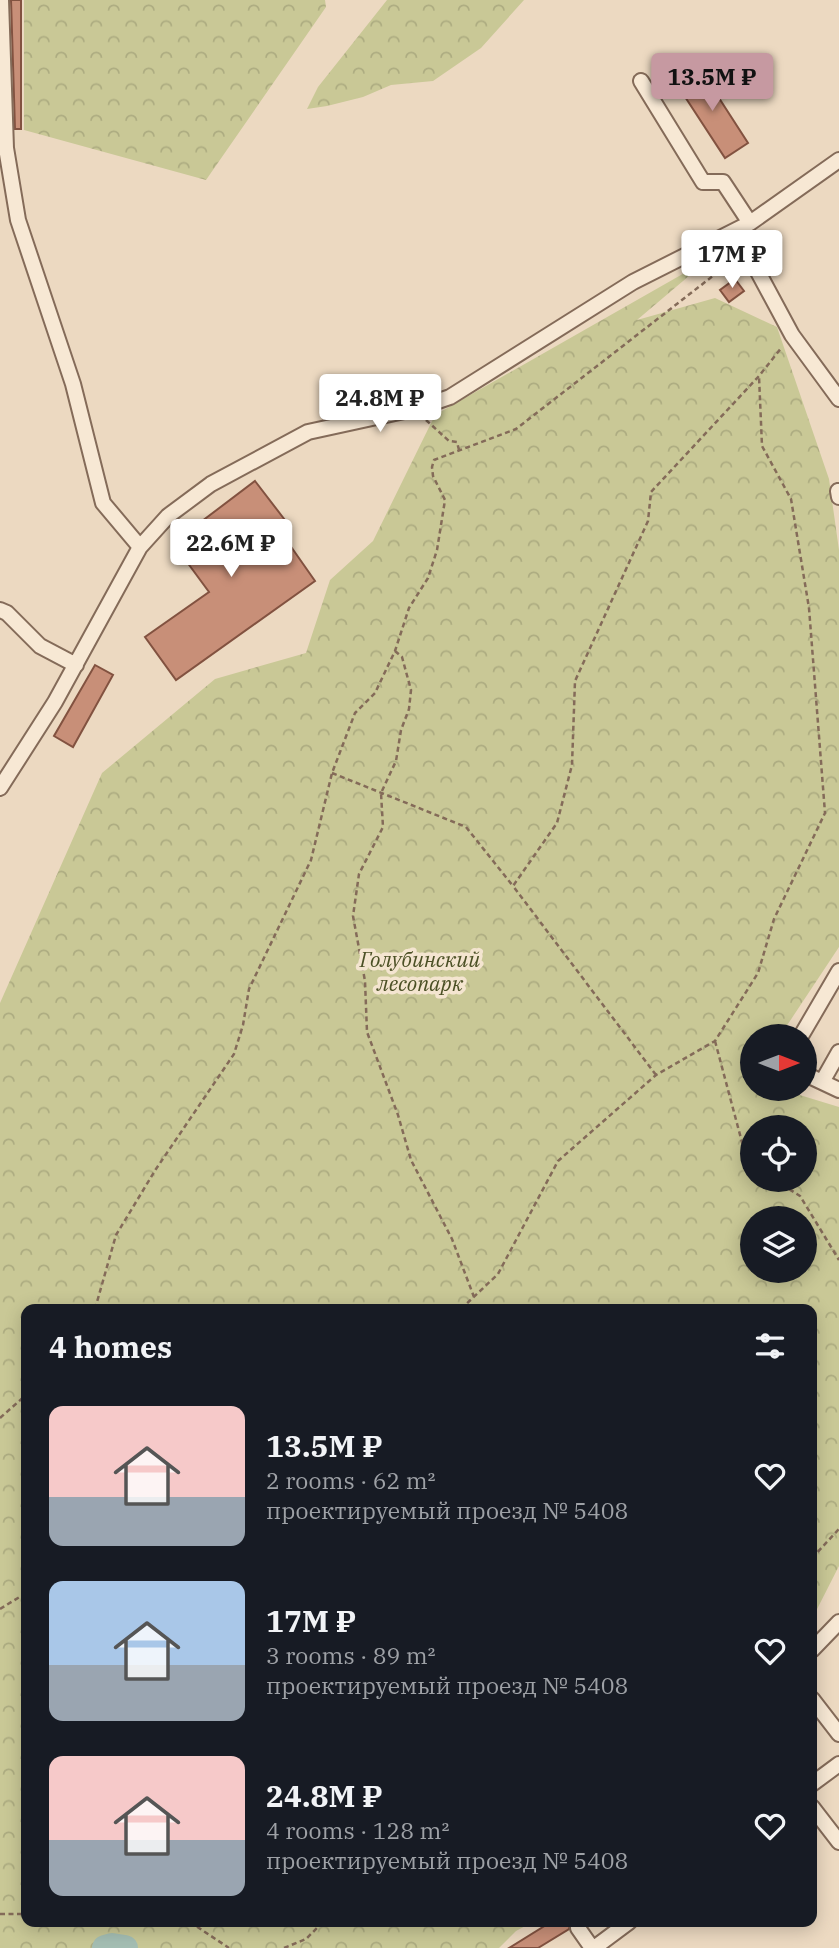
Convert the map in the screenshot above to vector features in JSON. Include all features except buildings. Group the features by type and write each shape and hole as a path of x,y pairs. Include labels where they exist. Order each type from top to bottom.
{"street":[{"path":"1,0 6,148 18,220 73,384 103,503 140,547"},
{"path":"641,81 703,183 723,183 750,223"},
{"path":"0,788 55,702 140,547 168,516 212,484 308,432 418,408 450,397 633,282 750,223 839,160"},
{"path":"736,231 792,335 839,399"},
{"path":"0,610 7,613 40,646 76,665"},
{"path":"808,1024 839,971"},
{"path":"822,1082 839,1052"},
{"path":"817,1080 839,1090"},
{"path":"817,1645 839,1622"},
{"path":"817,1705 839,1734"},
{"path":"817,1780 839,1764"},
{"path":"817,1813 838,1840"},
{"path":"578,1928 593,1948 622,1927"}],"path":[{"path":"96,1304 116,1235 156,1169 234,1054 243,1025 249,989 312,860 332,773 355,713 375,693 395,651 409,608 428,578 437,550 445,500 433,476 434,460 516,429 745,251"},
{"path":"513,886 557,823 572,765 575,681 648,521 651,492 792,335"},
{"path":"466,1304 498,1274 558,1161 656,1075 715,1041 758,973 774,919 825,813 809,608 791,499 762,446 758,376"},
{"path":"418,408 429,424 449,441 457,442 459,450"},
{"path":"395,651 402,657 411,690 409,709 401,730 396,761 381,793 383,827 359,874 353,916 365,981 367,1032 398,1115 411,1160 452,1240 474,1297"},
{"path":"332,773 466,827 656,1075"},
{"path":"715,1041 740,1135"},
{"path":"794,1192 800,1196 839,1260"},
{"path":"0,1418 21,1399"},
{"path":"817,1553 839,1530"},
{"path":"0,1609 21,1597"},
{"path":"0,1914 21,1914"},
{"path":"198,1927 229,1948"},
{"path":"284,1948 306,1939 317,1927"}],"green space":[{"path":"24,0 325,0 326,7 206,180 24,130"},
{"path":"387,0 524,0 481,48 433,81 391,85 363,97 307,109 318,87"},
{"name":"Голубинский лесопарк","path":"709,259 637,320 715,298 777,327 829,479 839,550 839,947 788,1024 740,1024 740,1101 817,1100 839,1107 839,1566 817,1609 817,1304 21,1304 21,1927 524,1927 499,1948 0,1948 0,1003 102,773 215,679 306,653 330,580 373,541 435,415"}],"waterway":[{"path":"105,1948 125,1948"}]}
